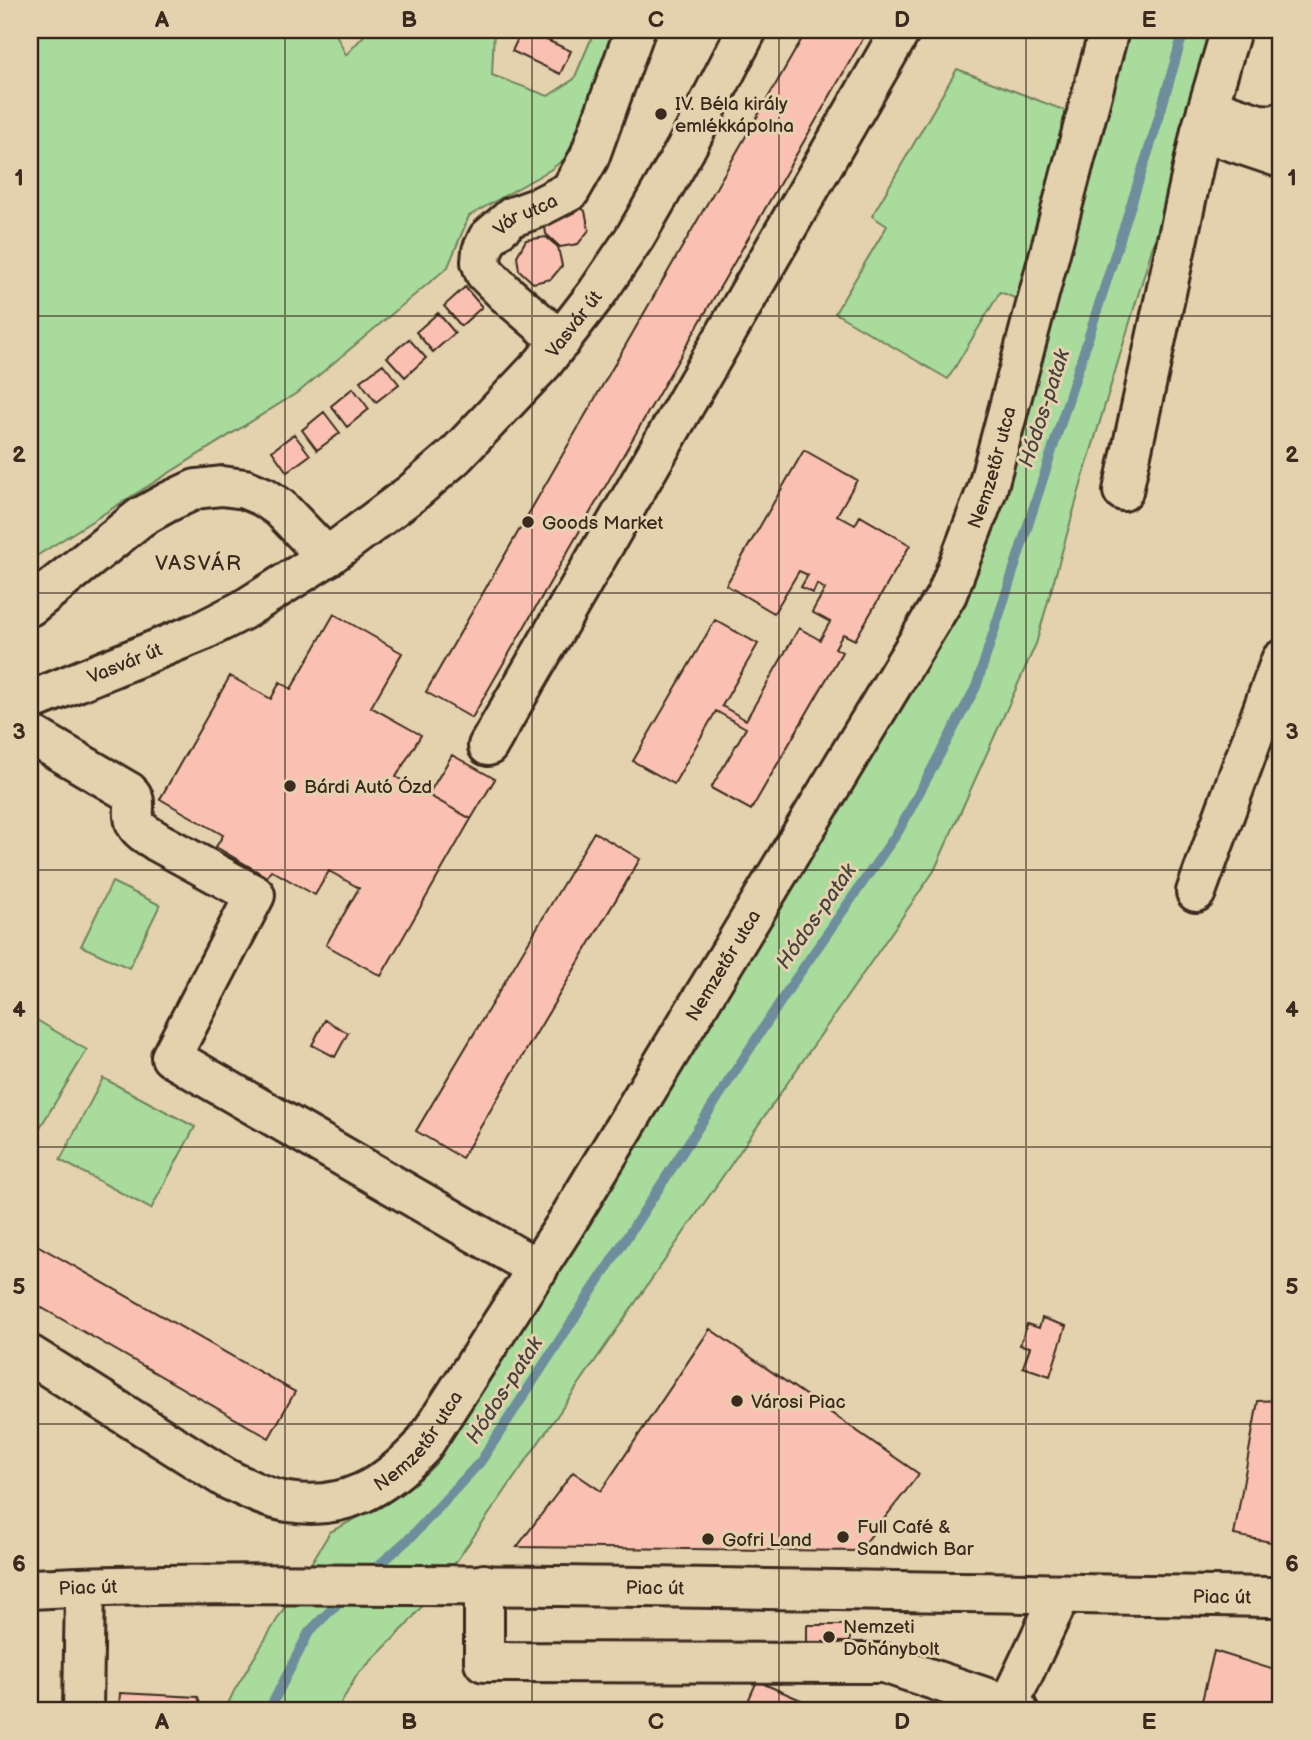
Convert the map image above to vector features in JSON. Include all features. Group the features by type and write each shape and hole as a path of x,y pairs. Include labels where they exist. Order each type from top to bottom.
{"street":[{"name":"Vár utca","path":"561,341 485,273 481,262 482,251 488,238 512,217 570,191 589,158 635,30"},
{"name":"Vasvár út","path":"30,701 202,631 243,610 327,557 412,493 455,456 543,363 597,293 635,237 685,150 747,30"},
{"path":"488,746 901,30"},
{"name":"Nemzetőr utca","path":"30,1355 227,1479 286,1502 322,1504 355,1496 378,1485 405,1465 422,1447 538,1269 947,594 987,490 1109,30"},
{"path":"1123,491 1205,119 1231,30"},
{"path":"1205,119 1277,125 1281,122"},
{"path":"1205,119 1281,158"},
{"path":"30,606 141,517 196,489 222,486 245,489 264,497 279,508 327,557"},
{"path":"1196,892 1281,660"},
{"path":"30,734 134,796 134,818 137,825 151,837 255,895 171,1057 538,1269"},
{"name":"Piac út","path":"30,1590 306,1584 484,1584 1281,1597"},
{"path":"484,1584 484,1662 884,1663 1011,1709 1061,1594"},
{"path":"83,1710 85,1587"}],"green space":[{"path":"30,30 334,30 346,55 369,30 494,30 492,75 548,96 574,79 595,30 619,30 574,152 550,170 469,216 448,267 300,391 30,560"},
{"path":"1128,30 1218,30 1082,481 1036,644 934,871 449,1572 406,1626 357,1675 337,1710 225,1710 330,1532 374,1509 425,1472 957,613 1013,471"},
{"path":"957,69 1066,111 1017,299 1000,292 948,379 835,313 887,226 872,216"},
{"path":"112,882 160,905 129,968 81,946"},
{"path":"30,1016 87,1050 30,1144"},
{"path":"103,1078 195,1127 151,1209 60,1160"}],"building":[{"path":"522,30 544,30 540,37 571,51 560,74 512,51"},
{"path":"807,30 868,30 472,718 426,692"},
{"path":"573,201 585,211 589,230 578,244 560,247 546,234 544,220"},
{"path":"546,237 558,247 562,266 551,279 533,283 519,270 517,256 526,240"},
{"path":"465,287 482,307 461,326 444,306"},
{"path":"438,313 455,333 433,352 416,332"},
{"path":"409,339 426,358 405,377 387,357"},
{"path":"383,364 399,384 376,402 360,381"},
{"path":"353,388 369,409 347,427 331,406"},
{"path":"324,412 340,433 317,450 302,430"},
{"path":"294,434 310,455 287,472 272,451"},
{"path":"804,450 857,480 837,515 855,525 860,516 910,545 855,640 843,634 835,648 842,652 751,810 711,788 746,728 716,711 674,784 633,761 715,620 758,644 722,706 746,720 799,628 820,640 830,622 812,612 825,589 817,584 813,593 801,587 808,575 799,571 774,613 726,585"},
{"name":"Bárdi Autó Ózd","path":"334,614 402,653 371,707 421,735 396,777 471,819 381,976 326,945 359,888 329,871 315,895 271,870 267,877 216,847 223,835 160,799 230,676 271,699 280,682 291,689"},
{"path":"452,755 495,779 471,819 428,795"},
{"path":"594,832 640,859 462,1158 416,1131"},
{"path":"325,1020 348,1033 335,1057 312,1045"},
{"path":"30,1241 295,1392 269,1438 30,1301"},
{"path":"1042,1318 1066,1326 1050,1376 1023,1367 1030,1347 1020,1345 1027,1324 1039,1328"},
{"name":"Városi Piac","path":"710,1329 919,1474 859,1551 517,1547 573,1472 601,1491"},
{"path":"30,1393 35,1482 30,1482"},
{"path":"1281,1400 1281,1544 1234,1535 1258,1401"},
{"name":"Nemzeti Dohánybolt","path":"807,1625 850,1625 850,1649 807,1649"},
{"path":"1214,1651 1281,1672 1281,1710 1235,1710 1202,1701"},
{"path":"757,1681 824,1710 744,1710"},
{"path":"120,1693 198,1697 202,1710 119,1710"}],"waterway":[{"name":"Hódos-patak","path":"370,1573 412,1536 481,1461 792,984 898,832 976,687 1156,127 1184,30"},
{"name":"Hódos-patak","path":"269,1710 309,1632 346,1595"}],"place":[{"name":"IV. Béla király emlékkápolna","path":"661,114"},
{"name":"Goods Market","path":"528,522"},
{"name":"Bárdi Autó Ózd","path":"290,786"},
{"name":"Városi Piac","path":"737,1401"},
{"name":"Full Café & Sandwich Bar","path":"843,1537"},
{"name":"Gofri Land","path":"708,1539"},
{"name":"Nemzeti Dohánybolt","path":"829,1637"}],"district":[{"name":"VASVÁR","path":"199,563"}]}
